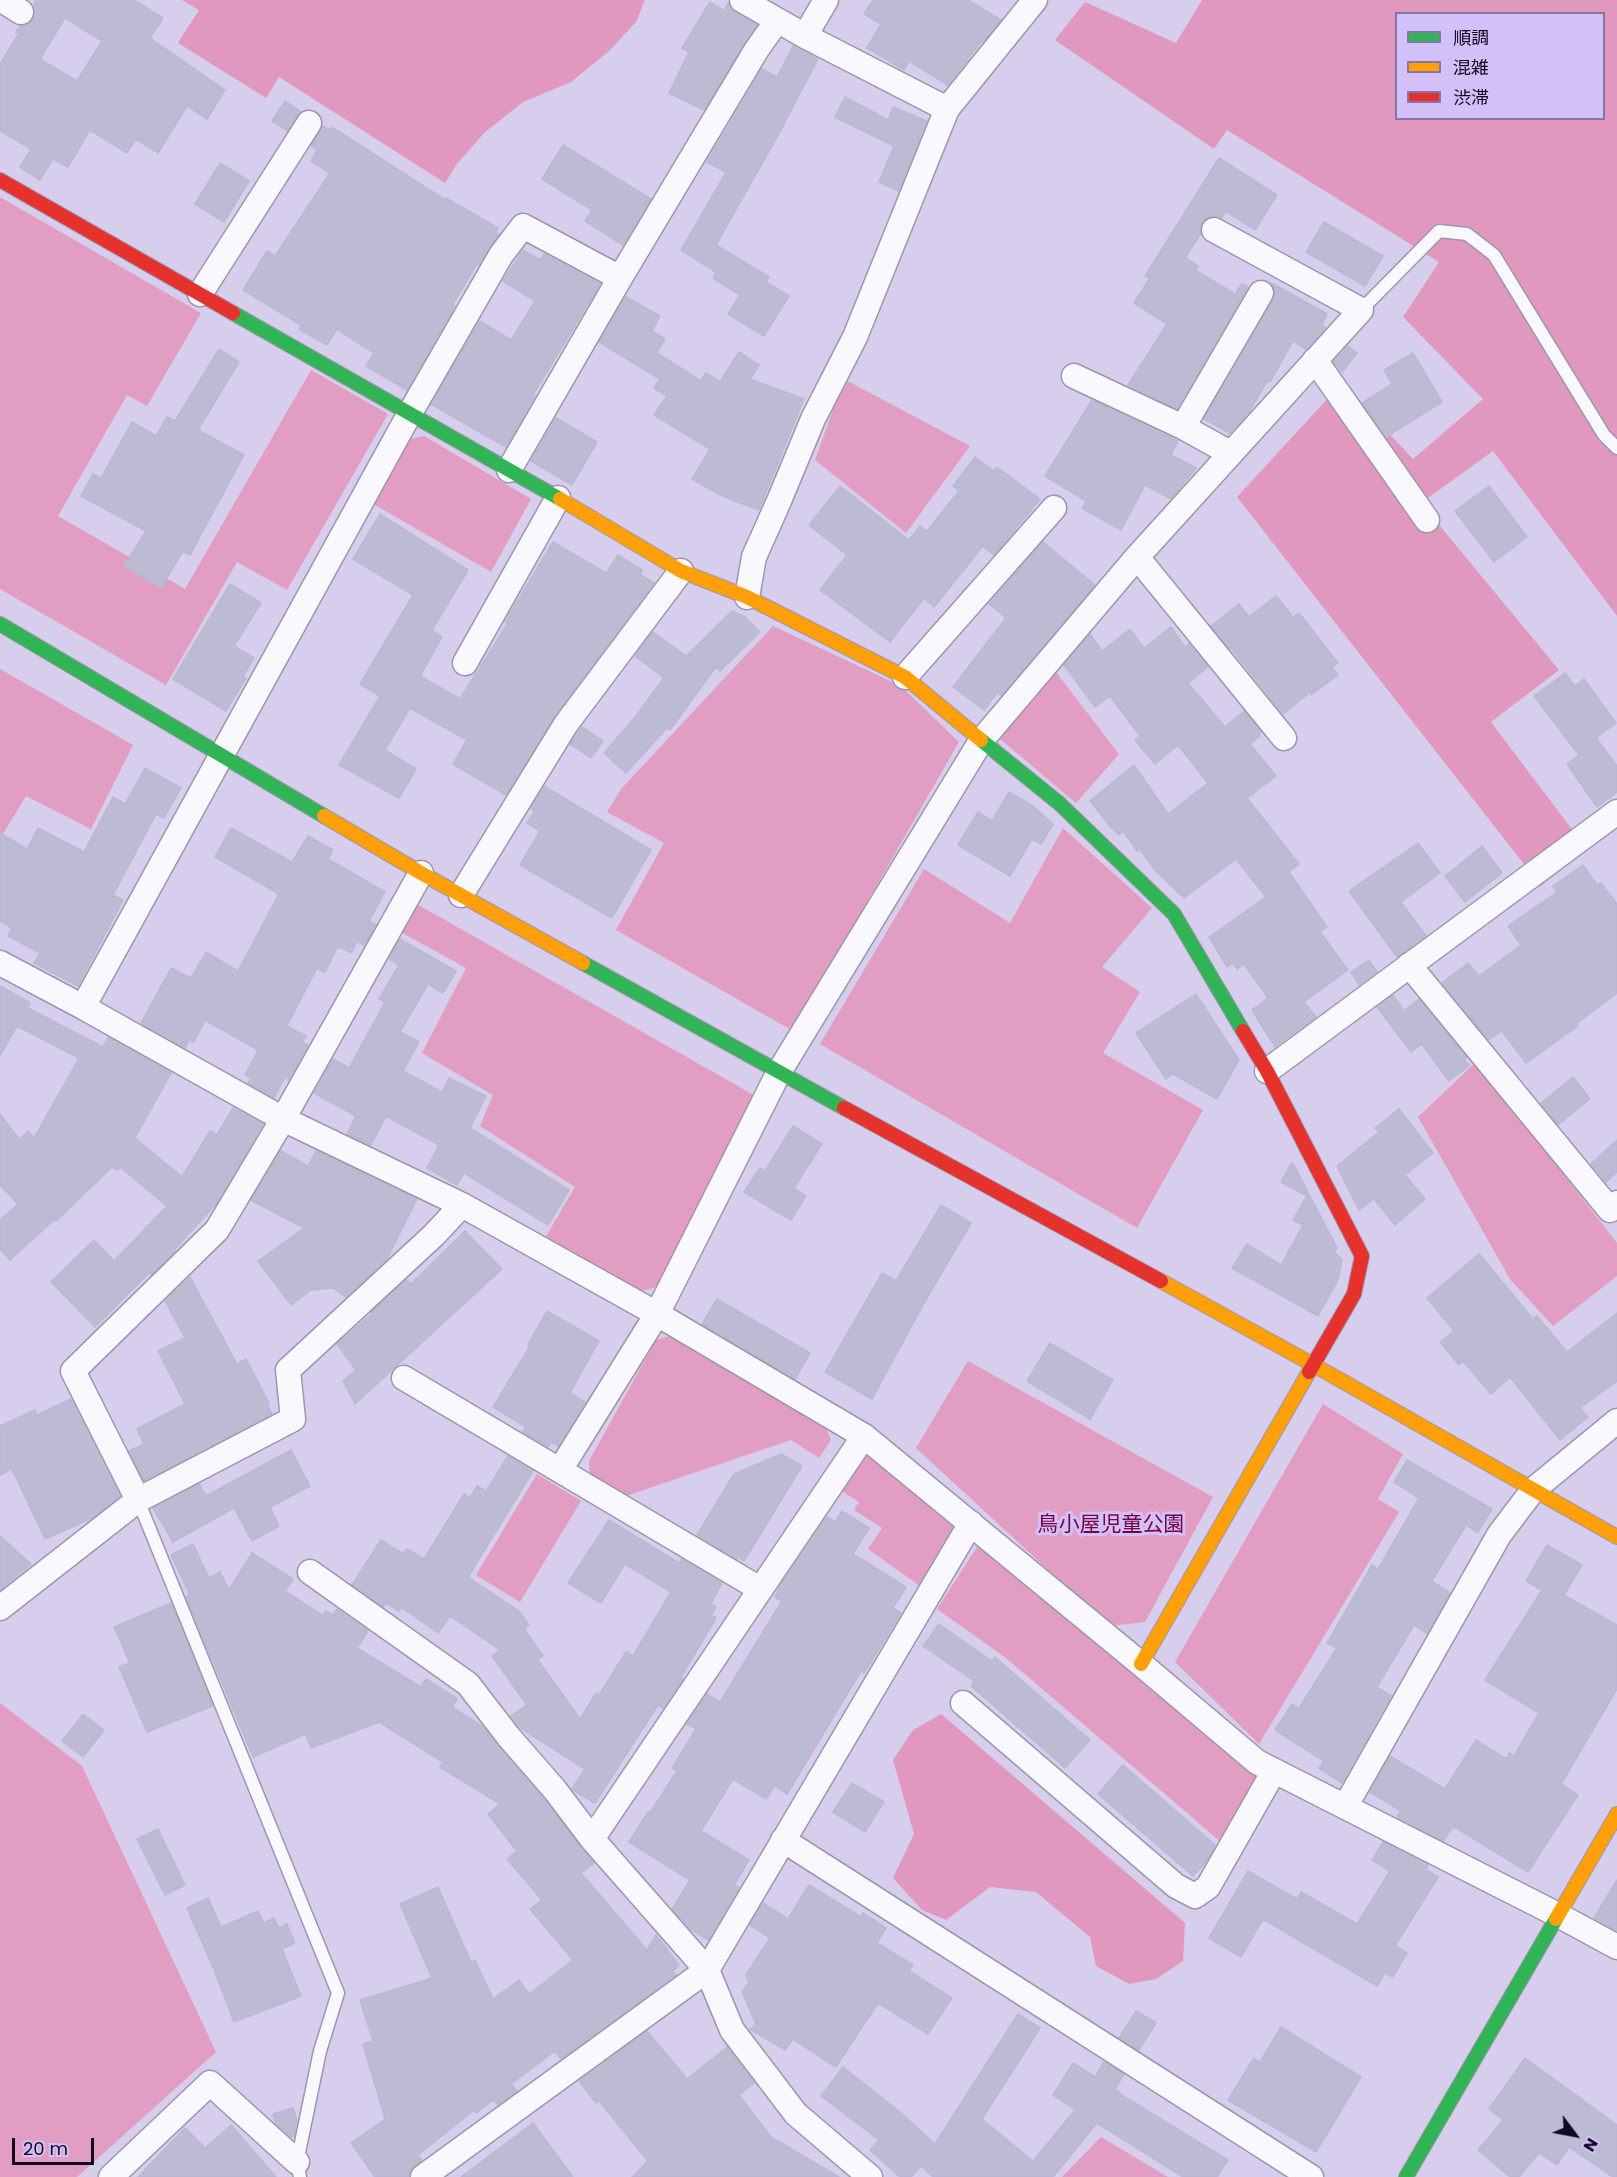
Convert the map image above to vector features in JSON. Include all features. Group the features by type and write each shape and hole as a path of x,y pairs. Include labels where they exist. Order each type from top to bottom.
{"street":[{"path":"742,0 805,36 947,109"},
{"path":"805,36 826,0"},
{"path":"747,597 754,557 813,419 855,337 947,109 1035,0"},
{"path":"509,470 620,278 757,49 777,21"},
{"path":"200,294 309,123"},
{"path":"0,180 410,413 681,571 747,597 905,677 1060,804 1174,914 1267,1071 1362,1256 1354,1294 1141,1664"},
{"path":"83,1007 410,413 501,255 523,226 620,278"},
{"path":"560,1470 657,1314 779,1072 981,741 1137,557 1360,309 1214,230"},
{"path":"1183,428 1261,293"},
{"path":"1315,360 1427,520"},
{"path":"1074,376 1230,453"},
{"path":"465,663 558,498"},
{"path":"905,677 1054,508"},
{"path":"1137,557 1284,738"},
{"path":"461,895 566,724 681,571"},
{"path":"0,624 421,873 1312,1364 1617,1537"},
{"path":"1267,1071 1617,812"},
{"path":"138,1500 73,1371 217,1230 283,1119 421,873"},
{"path":"0,963 283,1119 462,1205 657,1314 864,1436 1257,1762 1617,1947"},
{"path":"1410,965 1610,1210 1617,1203"},
{"path":"0,1608 138,1500 293,1419 288,1370 434,1236 462,1205"},
{"path":"404,1378 760,1589"},
{"path":"1345,1807 1499,1535 1533,1490 1617,1421"},
{"path":"592,1839 864,1436"},
{"path":"423,2177 706,1971 971,1523"},
{"path":"310,1572 468,1684 592,1839 706,1971 732,2030 796,2114 870,2177"},
{"path":"963,1703 1176,1886 1195,1896 1208,1887 1274,1771"},
{"path":"1406,2177 1560,1916 1617,1814"},
{"path":"783,1840 1311,2177"},
{"path":"111,2177 210,2083 298,2169"}],"lane":[{"path":"1360,309 1439,231 1467,234 1494,255 1604,435 1617,448"},
{"path":"138,1500 338,1993 320,2051 298,2169"}],"green space":[{"path":"0,197 201,313 147,406 127,395 58,516 185,589 311,370 388,414 287,590 237,562 166,685 0,589"},
{"path":"844,379 970,446 906,533 815,460"},
{"path":"424,436 531,499 491,572 370,502 404,440"},
{"path":"773,626 901,686 959,742 793,1031 616,930 664,843 607,812 621,789"},
{"path":"0,669 133,745 91,829 26,796 0,839"},
{"path":"1055,671 1119,754 1076,803 999,738"},
{"path":"1063,828 1152,908 1102,967 1140,992 1103,1053 1203,1110 1137,1228 820,1044 924,869 1010,923"},
{"path":"415,903 759,1098 657,1287 634,1293 545,1238 575,1187 480,1126 493,1095 422,1053 466,968 399,931"},
{"path":"1476,1062 1617,1243 1617,1276 1553,1326 1510,1279 1418,1117"},
{"path":"677,1334 825,1425 831,1440 819,1458 791,1440 620,1498 590,1480 589,1461 656,1340"},
{"name":"鳥小屋児童公園","path":"968,1361 1213,1497 1145,1622 1109,1626 916,1448"},
{"path":"1323,1404 1403,1454 1378,1499 1399,1512 1259,1744 1175,1662"},
{"path":"867,1452 955,1529 920,1586 868,1549 882,1528 854,1510 859,1502 837,1488"},
{"path":"537,1474 581,1501 520,1602 476,1575"},
{"path":"979,1544 1258,1773 1221,1842 1006,1658 937,1609"},
{"path":"0,1703 82,1766 216,2052 77,2177 0,2177"},
{"path":"1101,2137 1168,2177 1062,2177"}],"shaded area":[{"path":"182,0 645,0 636,22 609,51 571,82 523,102 484,133 456,165 445,183 279,77 266,98 178,43 199,10"},
{"path":"1202,0 1617,0 1617,616 1493,451 1421,503 1559,670 1491,722 1586,848 1541,886 1237,497 1342,383 1413,459 1483,399 1403,317 1439,262 1227,130 1214,149 1055,40 1085,2 1176,43"},
{"path":"941,1714 1185,1923 1183,1961 1156,1979 1129,1984 1096,1966 1090,1937 1036,1892 990,1887 946,1920 922,1910 893,1878 914,1834 893,1760 913,1730"}],"building":[{"path":"35,0 134,0 163,18 150,38 225,90 207,119 187,106 158,153 136,139 127,153 90,130 68,167 53,159 40,180 20,167 31,149 0,131 0,64 19,33 16,32 20,26 28,24 33,19","holes":["65,18 102,41 77,81 40,59"]},
{"path":"873,0 968,0 1001,20 948,85 909,61 904,70 867,48 881,24 864,14"},
{"path":"710,2 724,11 728,3 735,12 757,25 704,110 669,93 689,52 682,48"},
{"path":"793,46 818,59 716,245 769,277 766,282 789,296 764,336 728,314 740,295 713,278 716,272 681,250 726,172 707,162 762,69 777,77"},
{"path":"845,97 888,120 893,107 927,121 899,191 879,182 894,146 835,117"},
{"path":"285,101 301,112 287,131 272,121"},
{"path":"323,126 330,130 332,127 445,200 446,198 498,228 496,233 499,234 479,265 477,264 453,304 455,306 407,390 366,366 374,353 337,329 327,345 299,329 301,325 243,290 267,251 275,256 330,173 311,161 317,150 311,146"},
{"path":"563,145 651,199 623,245 585,221 592,210 542,179"},
{"path":"1219,158 1277,195 1255,230 1226,211 1222,218 1213,216 1206,218 1201,224 1201,233 1185,258 1198,266 1195,270 1235,294 1242,284 1248,287 1177,409 1128,385 1167,324 1134,303 1150,278 1145,276"},
{"path":"220,163 249,181 224,222 195,204"},
{"path":"1324,222 1383,256 1365,286 1306,252"},
{"path":"523,250 540,260 544,254 600,284 533,395 535,396 506,447 431,404 480,321 511,340 535,301 503,281"},
{"path":"1272,283 1327,314 1322,325 1326,328 1306,349 1293,341 1270,382 1267,381 1249,412 1230,433 1204,419 1273,300 1275,292"},
{"path":"626,297 660,316 652,331 665,339 657,353 701,381 706,373 720,382 739,352 759,365 750,379 804,399 759,510 722,496 692,479 710,449 654,415 667,396 654,388 660,379 599,342"},
{"path":"1348,346 1357,353 1342,372 1333,362"},
{"path":"219,349 239,362 198,430 244,455 190,555 183,551 161,588 124,566 146,531 81,496 93,474 101,478 132,422 156,436 167,417 175,421"},
{"path":"1413,353 1442,402 1386,437 1362,403 1392,384 1384,370"},
{"path":"1092,400 1178,441 1171,455 1196,468 1171,499 1145,485 1121,530 1082,508 1086,501 1045,476"},
{"path":"556,418 597,442 572,485 531,461"},
{"path":"975,457 994,471 997,467 1040,499 994,555 983,546 934,607 924,598 890,642 820,590 847,555 809,525 840,486 909,540 920,526 927,531 959,491 953,486"},
{"path":"1489,486 1527,537 1494,562 1455,511"},
{"path":"380,514 468,570 432,630 442,637 420,676 460,699 508,623 505,622 553,542 606,573 618,555 642,570 640,574 654,583 555,715 506,795 453,764 467,740 410,708 385,750 416,769 399,798 339,765 380,696 360,684 413,595 353,559"},
{"path":"1043,542 1095,585 1001,696 997,693 984,710 953,687 1006,618 989,604"},
{"path":"230,584 261,603 234,646 254,658 243,676 246,678 226,711 173,679"},
{"path":"1276,596 1293,617 1299,613 1338,663 1332,667 1338,675 1311,695 1310,692 1283,714 1211,626 1239,604 1249,617"},
{"path":"732,611 745,617 760,632 720,671 716,667 670,730 667,728 626,773 604,753 636,716 664,678 635,656 653,632 686,656"},
{"path":"1171,627 1185,647 1189,644 1208,667 1188,683 1225,727 1244,711 1261,732 1260,736 1250,744 1276,776 1247,798 1299,864 1289,872 1327,927 1320,932 1348,970 1304,1002 1316,1017 1275,1047 1252,1010 1268,998 1244,964 1237,969 1233,963 1227,967 1209,937 1266,897 1236,859 1184,898 1155,870 1140,849 1137,851 1123,831 1119,835 1111,827 1090,801 1134,765 1168,814 1208,783 1178,745 1155,764 1135,740 1140,736 1110,696 1095,707 1064,665 1090,634 1102,651 1130,629 1144,648"},
{"path":"1565,673 1575,686 1584,679 1616,723 1596,738 1617,766 1617,792 1597,807 1567,764 1579,755 1534,696"},
{"path":"582,727 603,741 591,758 570,744"},
{"path":"145,768 181,788 164,818 156,814 113,895 123,900 78,986 34,963 40,953 8,936 12,928 0,921 0,833 27,849 38,828 84,852 113,797 125,804"},
{"path":"544,786 651,850 612,918 520,865 540,831 527,823 535,811 531,809"},
{"path":"1009,792 1033,806 1053,824 1041,844 1032,839 1010,876 958,845 978,812 992,821"},
{"path":"231,828 292,862 308,836 333,850 328,859 385,892 369,921 376,925 364,945 357,941 351,953 338,946 325,972 317,968 287,1026 306,1036 302,1042 308,1045 289,1080 285,1077 274,1098 248,1083 251,1078 245,1075 258,1050 205,1020 194,1042 189,1040 185,1048 141,1023 171,968 191,978 206,952 238,971 279,894 215,857"},
{"path":"1418,843 1440,873 1401,902 1426,936 1397,957 1349,891"},
{"path":"1482,846 1502,873 1465,902 1445,876"},
{"path":"1583,865 1597,885 1601,883 1617,904 1617,993 1576,1024 1578,1026 1526,1063 1502,1031 1489,1040 1442,983 1468,963 1479,976 1521,945 1508,926 1557,892 1553,886"},
{"path":"400,939 456,971 443,993 428,984 400,1032 419,1042 403,1071 442,1092 449,1078 486,1096 470,1128 569,1190 548,1225 464,1173 457,1185 427,1168 439,1145 386,1116 371,1145 347,1134 356,1116 314,1093 333,1059 349,1068 385,1002 379,999 399,965 389,959"},
{"path":"1369,960 1377,972 1359,985 1351,972"},
{"path":"0,986 30,1003 28,1008 103,1047 108,1037 171,1073 135,1138 182,1177 210,1131 217,1135 233,1108 263,1124 216,1204 175,1251 151,1275 150,1272 95,1327 51,1282 94,1240 114,1261 167,1206 120,1167 118,1170 112,1167 56,1221 55,1219 10,1260 0,1249 0,1220 18,1204 0,1185 0,1114 19,1139 28,1131 34,1138 79,1058 17,1026 0,1056"},
{"path":"1196,994 1239,1060 1217,1099 1173,1074 1166,1079 1136,1033"},
{"path":"1393,995 1404,1011 1419,999 1467,1058 1464,1060 1469,1066 1449,1081 1422,1044 1411,1052 1377,1007"},
{"path":"1573,1077 1590,1099 1558,1125 1541,1103"},
{"path":"1399,1109 1433,1153 1405,1175 1425,1199 1395,1225 1374,1199 1359,1210 1337,1166 1379,1132 1375,1128"},
{"path":"793,1126 822,1144 794,1188 806,1196 791,1220 744,1192 760,1168 765,1171"},
{"path":"1617,1140 1617,1172 1606,1182 1591,1164"},
{"path":"281,1151 308,1166 316,1151 417,1199 387,1259 346,1297 333,1288 311,1290 291,1305 258,1261 304,1228 251,1200"},
{"path":"1291,1164 1294,1165 1337,1248 1334,1252 1342,1259 1338,1280 1318,1316 1232,1268 1247,1244 1281,1265 1303,1225 1293,1220 1307,1196 1281,1182"},
{"path":"941,1205 971,1223 872,1399 825,1372 882,1273 896,1281"},
{"path":"465,1231 502,1269 355,1404 343,1381 356,1370 337,1344 406,1280 411,1284"},
{"path":"1479,1254 1533,1319 1537,1316 1567,1352 1617,1313 1617,1381 1580,1408 1588,1417 1560,1440 1510,1377 1491,1394 1463,1361 1459,1365 1440,1342 1454,1331 1427,1298"},
{"path":"190,1277 237,1364 246,1359 269,1403 267,1404 272,1414 144,1481 129,1451 144,1444 137,1429 185,1404 158,1351 185,1338 165,1301"},
{"path":"717,1299 810,1353 795,1379 702,1324"},
{"path":"547,1311 599,1341 570,1393 585,1402 558,1446 551,1442 548,1447 523,1432 526,1427 493,1407 530,1346 528,1344"},
{"path":"1050,1343 1113,1380 1090,1419 1027,1381"},
{"path":"71,1399 120,1496 94,1517 45,1539 12,1469 0,1475 0,1426 35,1410 37,1415"},
{"path":"291,1450 310,1486 270,1507 279,1526 252,1541 234,1508 173,1542 153,1508 199,1484 206,1496"},
{"path":"781,1454 802,1466 744,1561 697,1535 734,1474"},
{"path":"508,1456 533,1471 468,1577 519,1611 529,1625 524,1629 543,1656 538,1660 580,1719 596,1693 599,1695 626,1652 633,1656 671,1592 625,1564 601,1603 568,1583 609,1520 679,1563 681,1559 722,1583 711,1604 716,1607 711,1615 716,1618 681,1677 683,1679 663,1708 658,1705 595,1803 572,1789 585,1769 519,1727 511,1716 527,1705 492,1656 500,1650 450,1616 438,1633 401,1607 399,1611 386,1603 383,1607 352,1585 381,1540 403,1554 407,1549 424,1559 464,1494 470,1498 477,1486 486,1491"},
{"path":"1407,1460 1492,1509 1478,1532 1466,1525 1432,1581 1450,1593 1427,1633 1414,1625 1377,1687 1391,1696 1342,1783 1319,1768 1324,1761 1275,1730 1292,1704 1299,1708 1337,1648 1327,1643 1372,1565 1378,1569 1419,1498 1394,1482"},
{"path":"842,1511 869,1528 853,1554 906,1587 893,1608 901,1613 864,1673 861,1671 787,1794 775,1786 766,1799 733,1779 701,1831 749,1860 734,1885 739,1888 708,1940 690,1929 672,1909 690,1880 629,1842 677,1771 672,1768 696,1729 687,1724 707,1694 720,1702 782,1601 775,1597 781,1584 827,1517 835,1522"},
{"path":"0,1536 31,1564 0,1590"},
{"path":"193,1544 209,1578 220,1572 229,1590 252,1553 293,1579 285,1591 323,1616 326,1611 333,1615 337,1609 368,1631 357,1648 421,1687 426,1679 457,1699 452,1707 483,1727 594,1863 581,1873 647,1950 656,1935 679,1965 673,1971 676,1975 561,2059 555,2051 511,2084 517,2091 498,2105 493,2100 476,2113 474,2110 418,2155 422,2160 410,2171 409,2177 375,2177 351,2143 385,2119 363,2044 373,2041 360,2000 432,1978 400,1904 438,1887 471,1962 475,1960 493,1999 519,1980 529,1994 573,1960 530,1909 542,1900 507,1859 517,1851 488,1814 500,1804 440,1767 443,1762 379,1722 311,1748 306,1734 253,1757 186,1597 190,1595 171,1555"},
{"path":"1547,1545 1582,1565 1564,1595 1617,1625 1617,1689 1561,1784 1578,1795 1528,1872 1453,1826 1443,1841 1397,1817 1401,1811 1370,1792 1390,1756 1445,1789 1476,1740 1506,1759 1509,1753 1514,1756 1539,1713 1485,1680 1542,1590 1526,1581"},
{"path":"171,1603 213,1706 147,1732 119,1667 130,1663 114,1627"},
{"path":"939,1624 992,1661 995,1657 1090,1740 1065,1768 971,1686 974,1681 923,1646"},
{"path":"83,1714 104,1730 83,1757 62,1741"},
{"path":"1123,1765 1215,1845 1206,1862 1193,1876 1098,1794"},
{"path":"852,1783 884,1802 865,1832 833,1812"},
{"path":"158,1829 185,1885 165,1895 137,1839"},
{"path":"1383,1842 1428,1865 1426,1869 1438,1877 1395,1946 1407,1953 1393,1977 1385,1973 1377,1986 1263,1919 1241,1957 1209,1938 1248,1871 1297,1899 1301,1892 1357,1924 1390,1871 1372,1860"},
{"path":"1617,1880 1617,1931 1594,1918"},
{"path":"809,1885 861,1917 863,1913 886,1928 877,1943 913,1965 909,1971 952,1998 928,2034 878,2003 836,2067 793,2039 785,2050 750,2029 756,2024 742,1992 749,1982 746,1975 770,1938 750,1925 763,1903 788,1919"},
{"path":"208,1898 221,1927 258,1911 264,1923 274,1918 279,1928 287,1924 295,1943 282,1949 301,1996 234,2022 187,1908"},
{"path":"1136,2011 1156,2023 1139,2050 1119,2038"},
{"path":"1018,2014 1040,2028 982,2119 1033,2161 1075,2110 1053,2095 1073,2063 1095,2077 1104,2062 1124,2074 1115,2089 1125,2097 1228,2160 1217,2177 1183,2177 1097,2123 1053,2177 933,2177 921,2166 911,2177 900,2177 870,2150 879,2140 821,2096 843,2067 900,2112 935,2144"},
{"path":"1281,2027 1361,2077 1316,2152 1228,2100 1254,2058 1260,2062"},
{"path":"647,2031 687,2079 727,2047 754,2083 739,2095 771,2137 839,2177 632,2177 648,2161 599,2101 596,2103 579,2081"},
{"path":"1525,2058 1617,2125 1617,2177 1613,2177 1569,2147 1557,2165 1539,2153 1519,2177 1510,2177 1478,2150 1503,2120 1489,2109"},
{"path":"293,2108 297,2121 294,2136 291,2137 276,2124 273,2114"},
{"path":"533,2123 573,2177 461,2177"},
{"path":"231,2125 276,2177 138,2177 185,2128 205,2148"}],"traffic: fast":[{"path":"233,313 560,499"},
{"path":"0,624 324,816"},
{"path":"981,740 1060,804 1174,914 1243,1031"},
{"path":"583,963 844,1108"},
{"path":"1406,2177 1556,1919"}],"traffic: slow":[{"path":"560,499 681,571 747,597 905,677 981,740"},
{"path":"324,816 583,963"},
{"path":"1161,1281 1617,1537"},
{"path":"1141,1664 1309,1372"},
{"path":"1556,1919 1617,1814"}],"traffic: jam":[{"path":"0,180 233,313"},
{"path":"1243,1031 1267,1071 1362,1256 1354,1294 1309,1372"},
{"path":"844,1108 1161,1281"}]}
